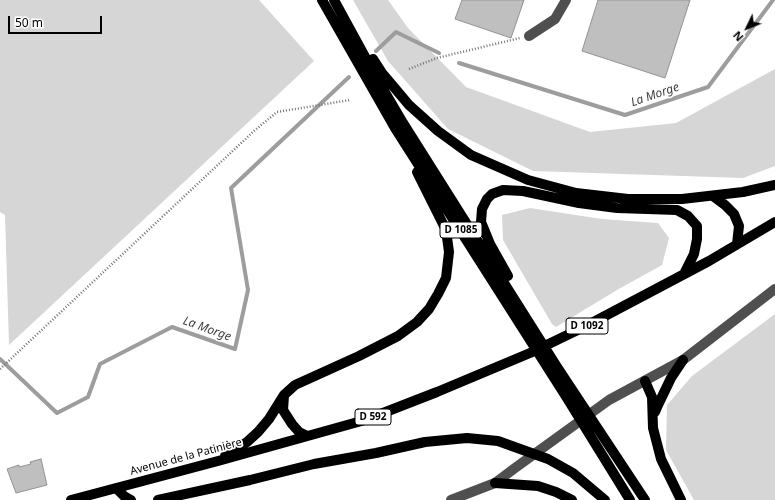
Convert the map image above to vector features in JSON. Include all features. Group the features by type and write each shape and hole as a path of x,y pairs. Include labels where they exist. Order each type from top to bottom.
{"main road":[{"name":"D 1085","path":"322,0 395,128 530,331"},
{"name":"D 1085","path":"336,4 403,123 553,368 630,500"},
{"path":"336,4 382,73 409,105 438,131 471,155 528,180 576,193 628,199 682,199 743,192 775,186"},
{"path":"218,461 247,442 258,432 269,419 284,395 295,385 359,356 398,336 416,322 429,309 438,294 446,278 449,252 446,230 395,128"},
{"path":"530,331 507,276 490,244 481,222 482,209 487,199 492,194 503,190 523,191 579,203 617,208 677,210 688,216 697,226 698,239 694,254 684,274"},
{"path":"713,196 734,214 739,226 737,244"},
{"name":"D 1092","path":"530,353 586,326 684,274 775,222"},
{"name":"D 592","path":"307,436 365,420 530,353"},
{"path":"653,418 664,391 683,360"},
{"name":"D 1085","path":"553,368 644,500"},
{"path":"645,382 652,397 653,428 661,459 681,500"},
{"path":"284,395 283,410 299,432 307,436"},
{"name":"Avenue de la Patinière","path":"71,500 307,436"},
{"path":"158,500 242,482 314,464 376,453 425,442 467,438 498,441 548,459 573,473 605,500"},
{"path":"496,483 538,486 556,492 572,500"},
{"path":"116,488 124,496 131,500"}],"street":[{"path":"528,36 555,19 566,0"},
{"path":"451,500 496,483 609,400 645,382 683,360 775,289"}],"path":[{"path":"409,69 438,58 528,36"},
{"path":"0,369 254,131 277,112 350,100"}],"shaded area":[{"path":"0,0 259,0 314,61 9,345 5,215 0,212"},
{"path":"353,0 388,0 408,28 466,87 590,132 676,123 775,69 775,166 743,178 533,171 448,129 388,61"},
{"path":"530,208 602,219 658,223 669,238 662,265 556,327 552,324 503,240 502,215"},
{"path":"775,314 775,500 694,500 666,450 667,405 692,376"}],"building":[{"path":"462,0 524,0 511,38 455,19"},
{"path":"598,0 690,0 665,78 582,51"},
{"path":"41,459 47,485 16,493 7,469 19,465 19,467 31,464 30,462"}],"waterway":[{"name":"La Morge","path":"459,63 625,115 708,87 773,0"},
{"name":"La Morge","path":"376,51 396,32 439,53"},
{"name":"La Morge","path":"0,359 57,413 88,397 100,364 172,327 235,349 248,290 231,188 349,77"}]}
